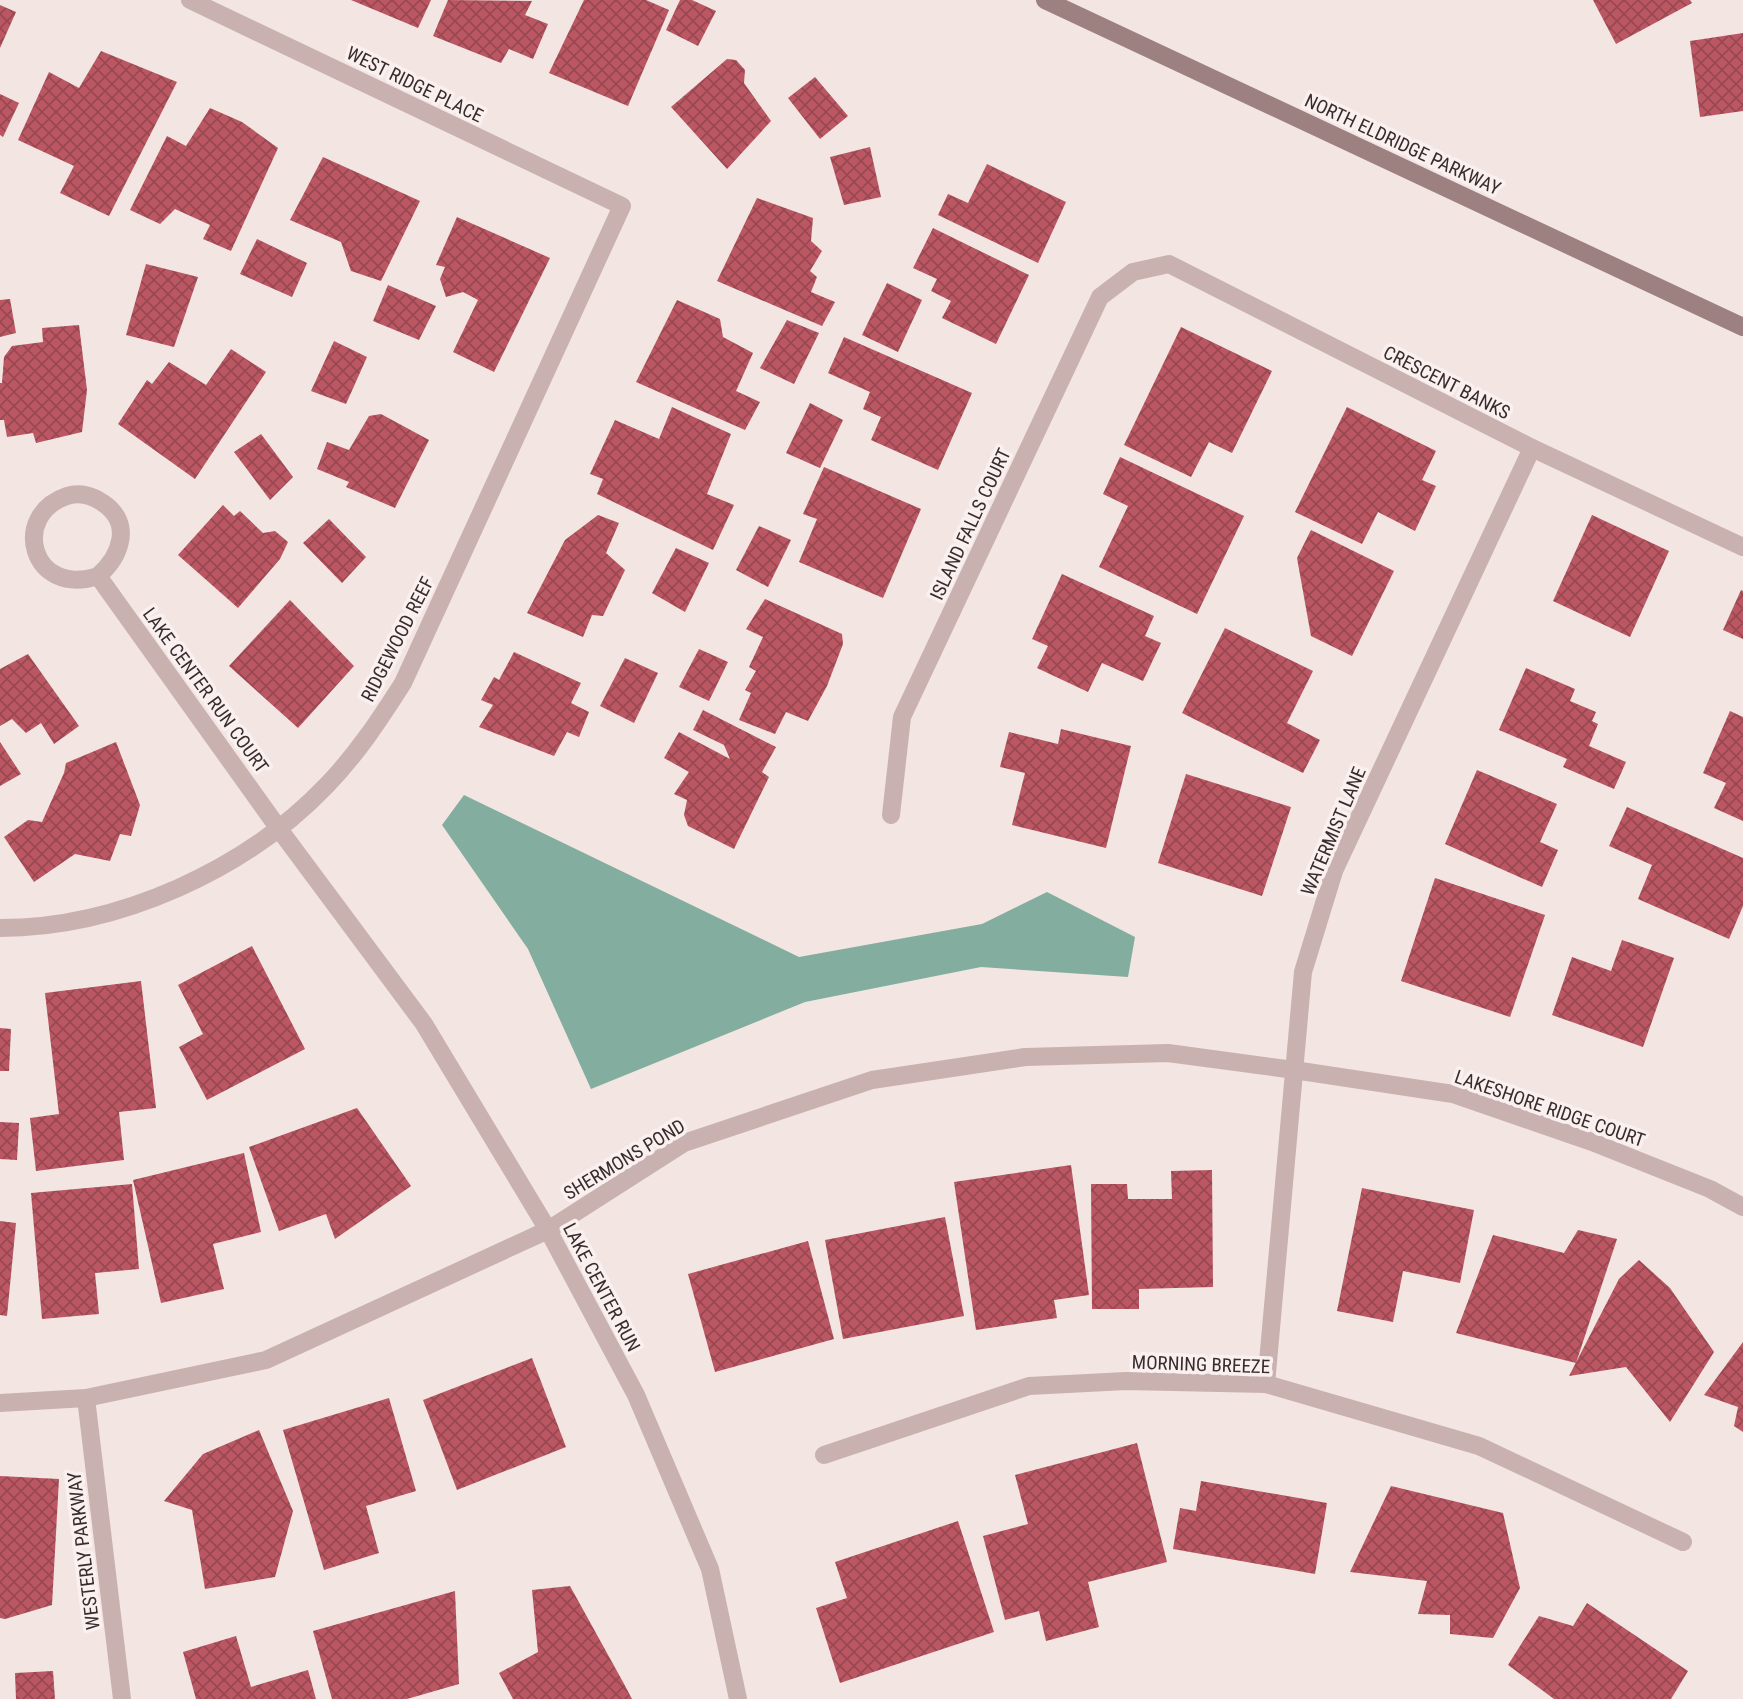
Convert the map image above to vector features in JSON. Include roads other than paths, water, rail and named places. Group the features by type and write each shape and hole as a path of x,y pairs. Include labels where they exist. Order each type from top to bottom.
{"main road":[{"name":"NORTH ELDRIDGE PARKWAY","path":"1045,0 1743,327"}],"street":[{"name":"WEST RIDGE PLACE","path":"190,0 622,206"},
{"name":"RIDGEWOOD REEF","path":"0,928 30,928 119,911 203,877 279,829 327,786 369,737 403,683 622,206"},
{"name":"CRESCENT BANKS","path":"1133,272 1169,264 1531,448 1743,547"},
{"name":"ISLAND FALLS COURT","path":"891,815 902,717 1100,297 1133,272"},
{"name":"WATERMIST LANE","path":"1266,1384 1303,972 1334,871 1531,448"},
{"path":"72,495 89,496 104,503 115,516 121,532 119,550 111,565 98,576 82,581 65,580 50,572 39,559 34,543 35,526 43,511 56,500 72,495"},
{"name":"LAKE CENTER RUN COURT","path":"98,576 279,829"},
{"name":"LAKE CENTER RUN","path":"279,829 424,1024 548,1230 636,1395 710,1569 738,1699"},
{"name":"SHERMONS POND","path":"0,1403 86,1398 267,1360 548,1230 684,1143 872,1080 1026,1057 1168,1053 1294,1069"},
{"name":"LAKESHORE RIDGE COURT","path":"1294,1069 1453,1094 1592,1142 1710,1189 1743,1207"},
{"name":"MORNING BREEZE","path":"824,1455 1029,1386 1126,1381 1266,1384 1479,1446 1683,1542"},
{"name":"WESTERLY PARKWAY","path":"86,1398 122,1699"}]}
